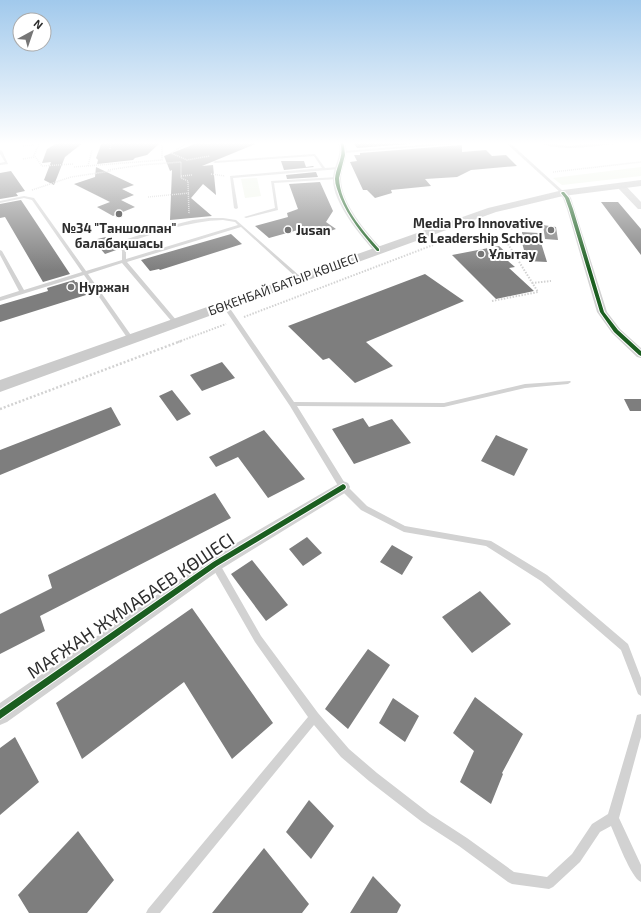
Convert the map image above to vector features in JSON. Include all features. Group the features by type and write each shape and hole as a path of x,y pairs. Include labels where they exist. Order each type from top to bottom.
{"main road":[{"name":"БӨКЕНБАЙ БАТЫР КӨШЕСІ","path":"0,386 130,338 492,210 563,193 630,185"}],"street":[{"path":"338,185 355,223 378,250"},
{"path":"621,186 641,208"},
{"path":"563,193 567,198 571,209 602,312 616,332 641,354"},
{"name":"МАҒЖАН ЖҰМАБАЕВ КӨШЕСІ","path":"0,715 215,564 343,487"}],"lane":[{"path":"232,185 236,208"},
{"path":"246,217 277,208 273,185"},
{"path":"554,185 563,193"},
{"path":"0,202 24,197 33,198 130,338"},
{"path":"175,322 124,262 124,251 120,243 209,218 221,218 236,221 300,278"},
{"path":"0,299 241,226"},
{"path":"0,251 22,292"},
{"path":"225,305 292,404 343,487 364,508 404,528 488,544 544,578 625,647 641,691"},
{"path":"292,404 444,405 525,386 568,382"},
{"path":"215,564 258,639 314,717 345,753 373,778 426,818 463,842 512,878 549,883 576,858 596,828 613,818"},
{"path":"152,913 314,717"},
{"path":"641,719 613,818 641,876"}],"path":[{"path":"31,185 34,189"},
{"path":"27,191 48,185"},
{"path":"188,185 189,223"},
{"path":"148,197 189,193"},
{"path":"492,301 538,292 501,233"},
{"path":"0,409 433,245"},
{"path":"532,283 551,281"}],"shaded area":[{"path":"242,185 258,185 261,196 245,198"}],"building":[{"path":"0,185 21,185 25,191 16,193 18,196 0,199"},
{"path":"75,185 134,185 122,189 134,195 121,200 135,207 113,216 97,207 110,202"},
{"path":"171,185 202,185 191,198 212,216 170,220"},
{"path":"204,185 215,185 216,195"},
{"path":"289,185 321,185 333,211 326,222 336,229 315,236 305,228 269,238 255,226 288,217 287,213 298,209"},
{"path":"360,185 430,185 431,186 391,190 392,193 375,198 367,190 363,190"},
{"path":"21,200 70,274 43,282 5,217 0,218 0,204"},
{"path":"601,202 618,202 641,229 641,255"},
{"path":"543,225 556,227 558,240 545,239"},
{"path":"522,232 538,233 547,262 527,261 521,239 523,240"},
{"path":"231,234 242,244 160,270 150,271 141,260"},
{"path":"106,237 119,249 105,254 93,240"},
{"path":"499,246 514,260 507,260 515,267 509,268 534,291 496,299 452,255"},
{"path":"425,274 464,301 366,342 393,366 355,383 329,358 323,360 288,326"},
{"path":"74,280 86,295 0,322 0,305 48,291 47,288"},
{"path":"222,362 235,378 202,391 190,375"},
{"path":"172,390 191,414 177,421 159,396"},
{"path":"624,399 641,399 641,411 630,411"},
{"path":"111,407 121,425 0,475 0,450"},
{"path":"363,418 369,427 392,419 411,443 354,464 332,429"},
{"path":"264,430 305,479 268,498 238,457 216,467 209,457"},
{"path":"496,435 528,449 514,476 481,461"},
{"path":"215,493 231,518 40,616 45,631 0,654 0,614 52,588 48,575"},
{"path":"307,537 322,553 303,566 289,549"},
{"path":"392,545 413,557 402,575 380,562"},
{"path":"252,560 288,605 266,621 231,574"},
{"path":"480,591 511,624 472,653 442,617"},
{"path":"192,608 273,723 232,759 184,682 82,759 56,703"},
{"path":"368,649 390,665 348,729 325,709"},
{"path":"475,697 523,734 502,773 503,774 491,804 460,782 474,751 453,733"},
{"path":"393,698 419,716 405,742 379,723"},
{"path":"15,737 39,782 0,815 0,748"},
{"path":"309,800 334,826 311,859 286,832"},
{"path":"78,831 114,880 87,913 29,913 18,895"},
{"path":"264,848 309,904 302,913 212,913"},
{"path":"373,876 401,905 397,913 350,913"}],"cycle path":[{"path":"338,185 353,220 363,234 378,250"},
{"path":"563,193 567,198 571,209 602,312 616,331 641,354"},
{"path":"0,715 215,564 343,487"}],"place":[{"name":"№34 \"Таншолпан\" балабақшасы","path":"119,214"},
{"name":"Jusan","path":"288,230"},
{"name":"Media Pro Innovative & Leadership School","path":"551,230"},
{"name":"Ұлытау","path":"481,254"},
{"name":"Нуржан","path":"71,287"}]}
